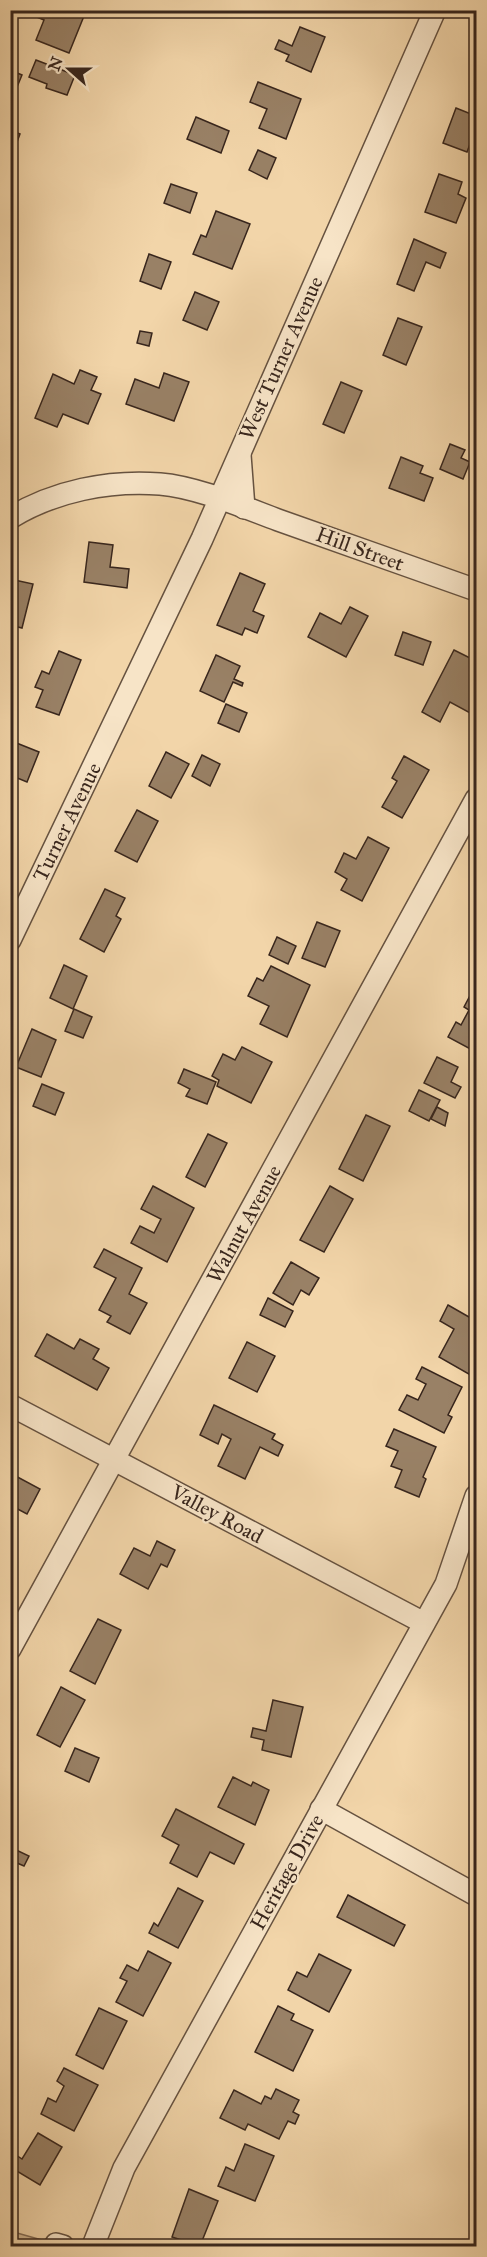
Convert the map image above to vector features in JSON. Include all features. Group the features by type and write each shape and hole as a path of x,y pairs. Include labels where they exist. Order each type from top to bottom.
{"street":[{"name":"West Turner Avenue","path":"123,704 240,452 435,10"},
{"path":"240,452 244,508"},
{"name":"Hill Street","path":"10,518 33,504 88,488 107,485 162,484 244,508 477,590"},
{"name":"Turner Avenue","path":"10,940 123,704"},
{"name":"Walnut Avenue","path":"10,1648 477,799"},
{"name":"Valley Road","path":"10,1405 424,1623"},
{"name":"Heritage Drive","path":"93,2247 124,2168 446,1584 474,1508"},
{"path":"321,1809 477,1894"}],"shaded area":[{"path":"10,2231 56,2244 63,2246 11,2246"}],"building":[{"path":"20,10 86,11 69,53 36,40 44,20"},
{"path":"300,27 325,37 311,72 286,61 289,55 275,49 279,40 292,46"},
{"path":"36,60 75,75 67,95 46,88 47,84 29,77"},
{"path":"10,70 22,75 10,104"},
{"path":"258,82 301,99 286,139 259,128 267,109 250,102"},
{"path":"456,108 476,116 476,128 467,152 443,143"},
{"path":"196,117 229,131 221,153 187,139"},
{"path":"10,130 20,134 14,150 10,148"},
{"path":"258,150 276,158 267,179 249,170"},
{"path":"439,174 462,182 458,194 466,198 456,223 425,212"},
{"path":"171,184 197,193 190,213 164,203"},
{"path":"216,211 250,224 232,269 193,254 201,235 206,237"},
{"path":"414,239 446,253 440,268 426,262 414,291 397,284"},
{"path":"149,254 171,262 161,289 140,281"},
{"path":"195,292 219,302 207,330 183,320"},
{"path":"398,318 422,327 406,365 383,355"},
{"path":"140,331 152,333 149,346 137,343"},
{"path":"80,370 97,377 91,390 101,394 88,424 63,414 57,427 35,418 53,374 74,384"},
{"path":"164,373 189,382 174,421 126,404 135,379 159,388"},
{"path":"341,382 362,391 344,433 323,424"},
{"path":"450,444 465,450 461,458 470,462 463,479 440,469"},
{"path":"401,457 423,466 420,473 433,478 424,501 389,488"},
{"path":"89,542 113,545 110,567 129,569 127,588 84,582"},
{"path":"240,573 265,584 253,611 264,616 257,633 245,628 242,635 217,625"},
{"path":"10,579 33,584 22,628 10,625"},
{"path":"350,607 368,616 346,657 308,637 320,613 341,624"},
{"path":"403,632 431,642 423,665 395,655"},
{"path":"454,650 476,661 476,705 472,714 450,702 440,722 422,712"},
{"path":"59,651 81,660 59,715 36,707 43,690 35,687 42,671 49,674"},
{"path":"216,655 240,666 234,679 243,683 242,686 233,682 224,702 200,691"},
{"path":"226,704 247,713 239,732 218,723"},
{"path":"14,742 39,752 27,782 10,775 10,750"},
{"path":"166,752 189,764 171,798 149,786"},
{"path":"202,755 220,764 210,786 192,776"},
{"path":"404,756 429,770 402,818 382,807 397,781 392,778"},
{"path":"137,810 158,821 137,862 115,851"},
{"path":"368,837 389,848 362,901 341,890 347,879 335,872 344,853 356,859"},
{"path":"105,889 125,898 116,916 121,919 104,952 80,939"},
{"path":"317,922 340,931 325,967 302,958"},
{"path":"277,937 296,946 288,964 269,955"},
{"path":"64,965 87,976 73,1009 50,998"},
{"path":"271,966 310,985 287,1037 260,1024 269,1006 248,996 257,978 263,981"},
{"path":"473,990 476,992 476,1052 448,1037 456,1022 461,1025 469,1010 464,1007"},
{"path":"74,1009 92,1017 83,1038 65,1031"},
{"path":"32,1029 56,1040 41,1077 16,1067"},
{"path":"242,1047 272,1062 251,1103 217,1086 219,1080 212,1076 223,1054 235,1060"},
{"path":"437,1057 458,1067 451,1082 461,1087 455,1098 424,1083"},
{"path":"184,1069 216,1082 207,1104 186,1096 190,1089 178,1083"},
{"path":"42,1084 64,1093 55,1115 33,1106"},
{"path":"419,1090 440,1100 429,1121 409,1111"},
{"path":"437,1107 448,1113 445,1126 431,1119"},
{"path":"366,1115 390,1126 363,1181 339,1169"},
{"path":"208,1134 227,1143 205,1187 186,1177"},
{"path":"153,1186 194,1208 167,1262 131,1243 140,1226 154,1233 161,1219 141,1209"},
{"path":"330,1186 353,1199 324,1252 300,1240"},
{"path":"104,1249 142,1268 129,1294 147,1303 130,1334 107,1322 111,1316 99,1310 116,1278 94,1267"},
{"path":"291,1262 319,1278 309,1295 301,1290 293,1305 273,1293"},
{"path":"268,1298 293,1311 285,1327 260,1315"},
{"path":"448,1305 476,1321 474,1377 439,1357 454,1329 440,1321"},
{"path":"47,1334 74,1349 80,1339 99,1349 93,1359 109,1368 97,1390 35,1356"},
{"path":"247,1342 275,1356 257,1392 229,1378"},
{"path":"422,1367 462,1387 448,1415 452,1417 444,1433 399,1410 407,1395 418,1400 426,1384 416,1379"},
{"path":"214,1405 275,1434 272,1439 283,1445 278,1456 260,1447 245,1479 218,1466 231,1439 222,1434 218,1444 200,1435"},
{"path":"394,1429 436,1447 423,1477 426,1479 419,1497 395,1487 402,1470 391,1466 398,1451 386,1446"},
{"path":"10,1473 40,1489 27,1514 10,1505"},
{"path":"157,1541 175,1550 167,1567 161,1564 148,1589 120,1574 134,1548 150,1556"},
{"path":"98,1619 121,1630 95,1684 70,1671"},
{"path":"61,1687 85,1700 60,1747 37,1735"},
{"path":"273,1700 303,1707 291,1757 262,1750 264,1740 251,1737 253,1728 266,1731"},
{"path":"75,1748 99,1758 89,1782 65,1771"},
{"path":"233,1777 251,1786 253,1782 269,1790 255,1825 218,1807"},
{"path":"176,1809 244,1844 234,1864 210,1852 197,1877 170,1863 179,1845 162,1836"},
{"path":"12,1848 29,1856 24,1866 10,1860"},
{"path":"178,1888 203,1901 178,1948 149,1933 154,1923 158,1926"},
{"path":"348,1895 405,1925 394,1946 337,1917"},
{"path":"148,1951 171,1963 143,2016 116,2002 127,1981 120,1978 127,1965 138,1971"},
{"path":"319,1954 351,1970 329,2012 288,1990 297,1972 307,1977"},
{"path":"278,2006 294,2014 291,2020 313,2030 293,2071 255,2052"},
{"path":"99,2008 127,2021 103,2069 76,2055"},
{"path":"64,2068 98,2085 74,2131 41,2114 48,2098 56,2102 64,2086 57,2081"},
{"path":"276,2089 299,2100 293,2112 299,2115 295,2124 288,2121 279,2139 248,2124 245,2130 220,2118 234,2090 261,2104 265,2096 271,2099"},
{"path":"38,2133 62,2147 40,2185 10,2167 16,2155 22,2159"},
{"path":"245,2144 274,2156 255,2201 218,2186 226,2167 234,2171"},
{"path":"189,2189 218,2201 200,2246 172,2237"}]}
